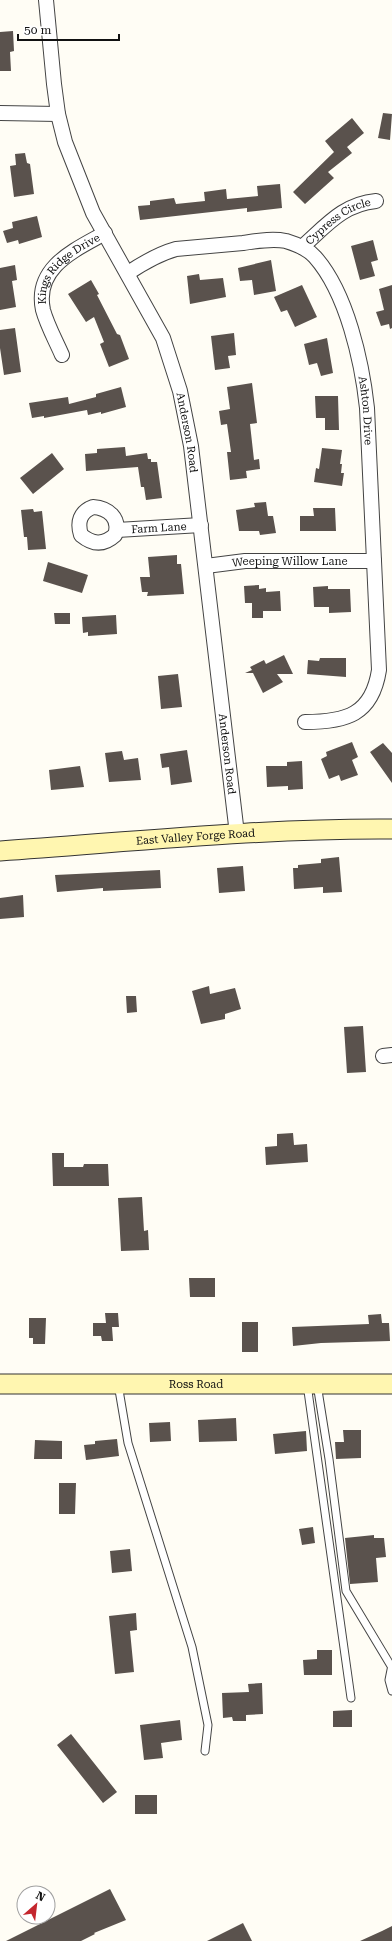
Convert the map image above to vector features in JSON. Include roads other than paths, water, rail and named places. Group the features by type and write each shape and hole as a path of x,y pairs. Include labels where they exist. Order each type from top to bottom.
{"main road":[{"name":"East Valley Forge Road","path":"0,851 237,834 315,830 392,829"},
{"name":"Ross Road","path":"0,1384 392,1384"}],"street":[{"name":"Anderson Road","path":"46,0 58,114 66,142 81,186 105,233 151,315 173,364 186,417 201,525 237,834"},
{"path":"0,113 58,114"},
{"name":"Cypress Circle","path":"302,247 340,213 351,206 364,202 376,201"},
{"name":"Kings Ridge Drive","path":"62,355 43,309 43,294 47,278 52,269 65,256 105,233"},
{"name":"Ashton Drive","path":"128,273 144,262 176,249 265,240 284,241 302,247 314,256 334,287 347,317 361,365 367,408 379,670 376,686 369,701 358,712 342,719 328,722 305,722"},
{"name":"Farm Lane","path":"117,530 201,525"},
{"name":"Weeping Willow Lane","path":"206,566 245,561 374,561"}],"lane":[{"path":"118,1384 128,1443 192,1647 208,1725 205,1751"},
{"path":"312,1384 329,1459 346,1591 392,1666 389,1680 392,1691"},
{"path":"312,1384 351,1698"}]}
